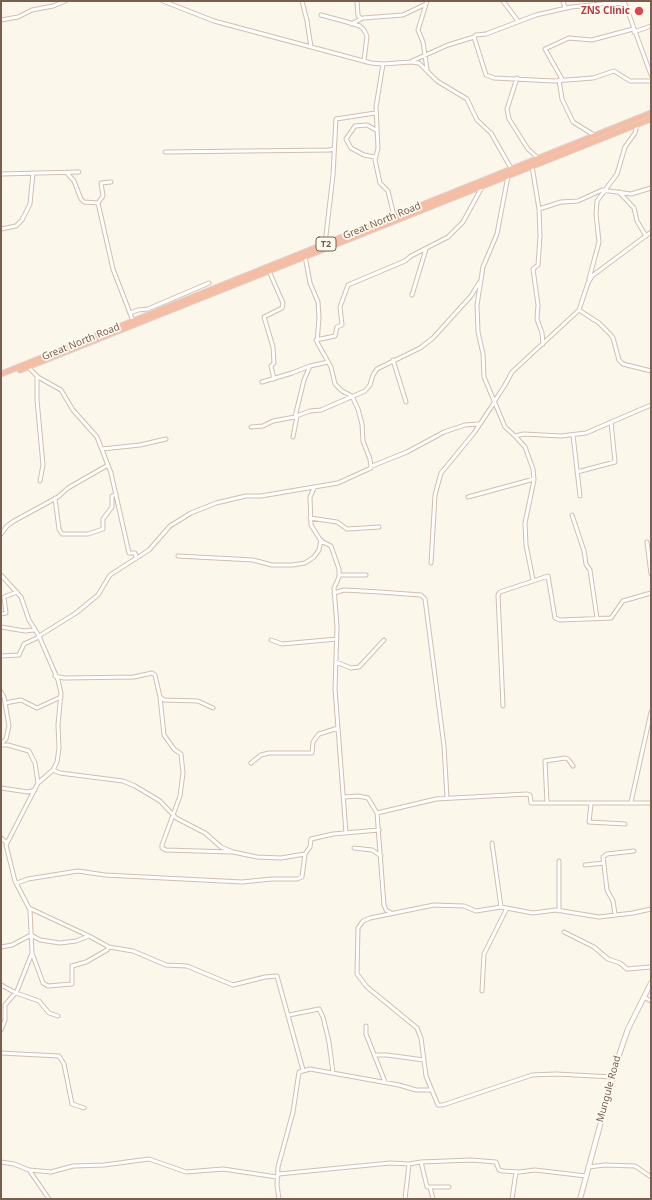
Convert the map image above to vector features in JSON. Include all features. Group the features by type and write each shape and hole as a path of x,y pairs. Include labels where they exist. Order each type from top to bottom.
{"highway":[{"name":"Great North Road","path":"1,377 133,323 482,186 511,173 538,158 651,113"},
{"name":"Great North Road","path":"133,323 269,271 305,255 325,244 394,216 532,166 651,119"},
{"name":"Great North Road","path":"1,374 27,366"}],"street":[{"path":"1,20 18,17 32,10 53,6 65,1"},
{"path":"163,1 214,21 364,61 383,64 410,62 420,63 438,81 467,99 477,120 491,133 511,173 498,234 483,267 479,282 478,332 483,354 484,378 494,403 504,427 515,436 529,455 533,469 534,479 525,524 526,546 533,580"},
{"path":"302,1 311,47"},
{"path":"357,1 358,15 361,19"},
{"path":"503,1 518,21"},
{"path":"563,1 565,8"},
{"path":"351,24 361,19 403,15 426,2"},
{"path":"426,2 418,30 423,42 427,70"},
{"path":"410,62 476,35 486,34 518,21 565,8 624,2 651,75"},
{"path":"321,16 360,26 366,33 364,61"},
{"path":"595,136 573,122 562,99 561,80 545,49 569,38 592,40 651,26"},
{"path":"474,37 486,75 497,79 517,78 548,81 593,78 614,72 630,81 651,81"},
{"path":"383,64 375,113 378,148 375,157 380,183 388,191 394,216"},
{"path":"517,78 507,109 509,119 528,148 538,158"},
{"path":"325,244 336,119 375,113"},
{"path":"431,563 436,487 443,469 474,433 512,372 579,310 600,242 596,204 617,174 625,147 635,133 637,124"},
{"path":"375,157 364,155 351,148 346,139 355,126 366,125 376,130"},
{"path":"165,152 334,149"},
{"path":"532,166 539,209 540,236 538,264 533,269 538,305 537,319 542,333 543,344"},
{"path":"1,174 79,172"},
{"path":"1,229 9,229 16,226 22,220 30,204 33,173"},
{"path":"67,173 74,181 81,199 84,202 98,203"},
{"path":"111,182 101,183 103,196 98,203 113,269 133,323"},
{"path":"316,340 336,336 337,326 342,325 340,307 348,285 405,261 411,256 448,237 458,228 471,208 482,186"},
{"path":"539,209 561,202 578,201 606,189 635,194 651,188"},
{"path":"619,192 634,208 637,221 646,236"},
{"path":"589,279 596,272 651,233"},
{"path":"412,295 426,249"},
{"path":"305,255 310,283 318,302 319,318 316,340 328,362 335,384 342,391 352,396 360,416 362,441 372,466"},
{"path":"269,271 283,303 282,308 264,317 273,347 274,363 271,366 274,378"},
{"path":"251,427 263,426 273,421 297,416 310,411 320,410 367,389 377,368 420,348 432,338 471,296 479,282"},
{"path":"130,313 148,309 209,283"},
{"path":"579,310 599,323 610,334 613,338 619,360 623,364 651,371"},
{"path":"393,360 406,402"},
{"path":"262,382 310,366 328,362"},
{"path":"27,366 37,376 62,392 73,410 96,435 108,465 129,553 135,553 136,557"},
{"path":"292,437 304,380 310,366"},
{"path":"37,376 37,400 43,465 40,481"},
{"path":"515,436 524,434 534,436 565,436 590,432 651,405"},
{"path":"577,472 614,462 611,422"},
{"path":"1,656 19,655 24,644 39,637 76,613 98,595 110,575 151,548 170,526 190,513 216,503 246,496 261,496 342,482 370,470 372,466 407,452 444,432 465,425 479,424"},
{"path":"573,435 572,441 577,462 580,496"},
{"path":"565,436 572,441"},
{"path":"102,448 140,445 166,439"},
{"path":"1,534 7,526 14,521 55,498 68,488 108,465"},
{"path":"468,497 534,479"},
{"path":"314,488 310,497 311,525 321,540 330,546 339,566 339,575 334,588 334,593 337,639 336,662 338,728 341,784 344,797 346,832"},
{"path":"55,498 59,525 62,534 88,534 103,529 103,519 113,505 112,496 116,494"},
{"path":"572,515 584,551 586,564 590,570 597,618"},
{"path":"310,518 337,522 347,529 379,527"},
{"path":"178,556 236,558 253,560 272,565 294,565 305,563 314,558 319,550 321,540"},
{"path":"647,542 651,574"},
{"path":"1,575 17,592 23,601 34,630 39,637 60,686 61,697 58,725 59,756 53,770 38,783 6,847 17,883 29,908 32,953 44,985 72,984 72,966 86,962 107,950 109,947"},
{"path":"339,575 366,575"},
{"path":"503,706 498,593 533,580 549,577 557,619 611,618 623,601 651,593"},
{"path":"334,593 344,590 380,592 421,595 425,599 444,746 447,798"},
{"path":"1,614 6,613 4,597 17,592"},
{"path":"1,626 19,631 34,630"},
{"path":"271,640 282,644 337,639"},
{"path":"336,662 351,668 359,667 384,640"},
{"path":"55,676 64,678 132,677 152,673 155,675 160,697 164,735 174,750 181,754 183,764 180,796 162,846 164,850 233,852 257,857 280,858 305,854"},
{"path":"1,692 6,703 9,726 6,740 1,745 8,745 30,751 35,763 38,783"},
{"path":"6,703 21,700 37,708 61,697"},
{"path":"160,697 166,701 200,702 213,708"},
{"path":"631,802 651,712"},
{"path":"251,762 261,755 270,753 312,753 313,742 319,734 338,728"},
{"path":"547,803 546,761 565,758 568,759 573,766"},
{"path":"53,770 60,773 123,781 150,794 174,814 176,818 205,833 221,847 233,852"},
{"path":"1,788 28,792 35,790"},
{"path":"377,813 425,801 447,798 527,794 530,795 531,803 651,803"},
{"path":"344,797 358,796 368,798 377,813 384,905 386,910 392,913"},
{"path":"590,804 590,822 625,824"},
{"path":"17,883 28,879 78,871 105,875 242,882 272,879 297,879 302,878 305,854 309,850 310,841 313,838 346,832 379,830"},
{"path":"1,838 7,843"},
{"path":"492,843 501,907"},
{"path":"354,848 372,850 381,856"},
{"path":"615,914 613,901 607,890 604,855 634,851"},
{"path":"559,861 559,911"},
{"path":"585,865 604,863"},
{"path":"613,1077 556,1074 532,1075 440,1106 436,1102 426,1076 421,1038 417,1028 367,987 359,978 356,971 359,925 370,918 434,905 464,906 476,911 501,907 532,913 559,911 590,917 628,914 651,909"},
{"path":"29,908 109,947 132,951 166,965 187,966 233,985 265,977 277,976 303,1070"},
{"path":"482,991 484,954 507,908"},
{"path":"564,932 594,947 608,959 620,963 627,969 651,967"},
{"path":"31,935 40,940 60,943 76,941 89,936"},
{"path":"1,947 12,945 31,935"},
{"path":"1,1030 5,1020 5,1004 16,993 32,953"},
{"name":"Mungule Road","path":"580,1199 623,1040 651,983"},
{"path":"1,986 39,1001 49,1013 58,1016"},
{"path":"644,996 651,1000"},
{"path":"289,1015 319,1009 326,1030 333,1073"},
{"path":"366,1026 366,1034 385,1082"},
{"path":"1,1053 59,1056 64,1064 72,1104 84,1108"},
{"path":"374,1055 387,1055 424,1060"},
{"path":"279,1199 277,1176 293,1112 298,1073 303,1070 310,1069 385,1082 416,1090 431,1090"},
{"path":"1,1162 14,1164 29,1170 51,1172 73,1166 104,1165 149,1159 186,1172 231,1170 277,1176 279,1174 390,1163 409,1164 421,1162 471,1160 495,1162 501,1171 516,1172 535,1170 586,1176"},
{"path":"421,1162 425,1184 430,1187 449,1187"},
{"path":"405,1199 409,1164"},
{"path":"588,1167 605,1165 635,1166 651,1177"},
{"path":"29,1170 49,1199"},
{"path":"512,1199 516,1172"},
{"path":"430,1187 433,1199"}],"place":[{"name":"ZNS Clinic","path":"639,11"}]}
